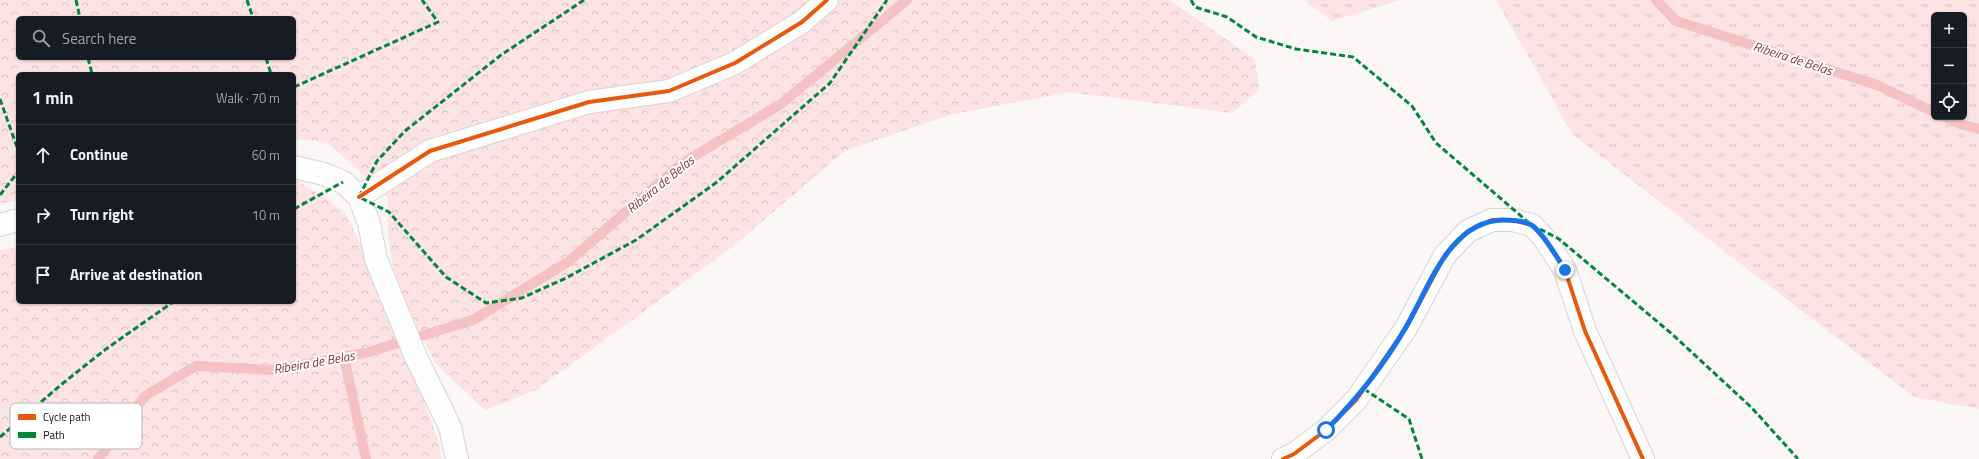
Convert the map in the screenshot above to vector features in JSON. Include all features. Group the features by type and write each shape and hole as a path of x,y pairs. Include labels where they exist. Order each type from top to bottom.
{"street":[{"path":"359,197 430,151 589,102 669,91 734,64 802,22 827,0"},
{"path":"296,167 324,174 343,182 359,197 369,223 376,259 415,355 450,427 457,459"},
{"path":"1283,459 1294,454 1326,430 1356,400 1406,328 1445,255 1468,231 1492,220 1513,220 1532,226 1544,238 1565,270 1585,331 1643,459"},
{"path":"0,225 16,221"}],"green space":[{"path":"0,0 1169,0 1255,59 1259,90 1232,113 1069,92 949,115 845,151 731,248 536,390 485,410 436,364 396,285 388,235 388,198 327,142 296,139 296,72 16,72 16,200 0,204"},
{"path":"1304,0 1400,0 1332,21"},
{"path":"1496,0 1979,0 1979,409 1914,397 1573,135"},
{"path":"296,179 345,212 362,247 381,299 416,380 439,443 441,459 0,459 0,250 16,247 16,304 296,304"}],"waterway":[{"name":"Ribeira de Belas","path":"421,336 473,320 568,262 681,164 781,104 907,0"},
{"name":"Ribeira de Belas","path":"1656,0 1676,21 1877,85 1931,111"},
{"name":"Ribeira de Belas","path":"1951,120 1979,129"},
{"name":"Ribeira de Belas","path":"140,403 145,396 196,366 275,370 369,352 400,342"},
{"path":"344,357 366,459"},
{"name":"Ribeira de Belas","path":"98,459 105,449"}],"marked path":[{"path":"76,0 80,16"},
{"path":"247,0 252,16"},
{"path":"296,86 438,22 422,0"},
{"path":"584,0 501,55 405,131 377,161 359,197 389,212 446,277 486,303 522,298 566,278 636,240 717,182 830,83 887,0"},
{"path":"1191,0 1195,7 1227,17 1256,37 1296,49 1353,57 1412,106 1436,143 1528,222"},
{"path":"88,60 92,72"},
{"path":"267,60 270,72"},
{"path":"0,99 16,144"},
{"path":"0,195 16,175"},
{"path":"296,208 343,182"},
{"path":"1540,229 1559,239 1672,334 1752,408 1798,459"},
{"path":"40,403 106,349 170,304"},
{"path":"1364,389 1409,419 1422,459"},
{"path":"0,437 10,428"}],"cycle path":[{"path":"359,197 430,151 589,102 669,91 735,63 802,22 827,0"},
{"path":"1283,459 1294,454 1326,430 1356,400 1406,328 1445,255 1468,231 1492,220 1513,220 1532,225 1544,238 1565,270 1585,331 1643,459"}],"route":[{"path":"1326,430 1356,400 1406,328 1445,255 1468,231 1492,220 1513,220 1532,226 1544,238 1565,270"}]}
